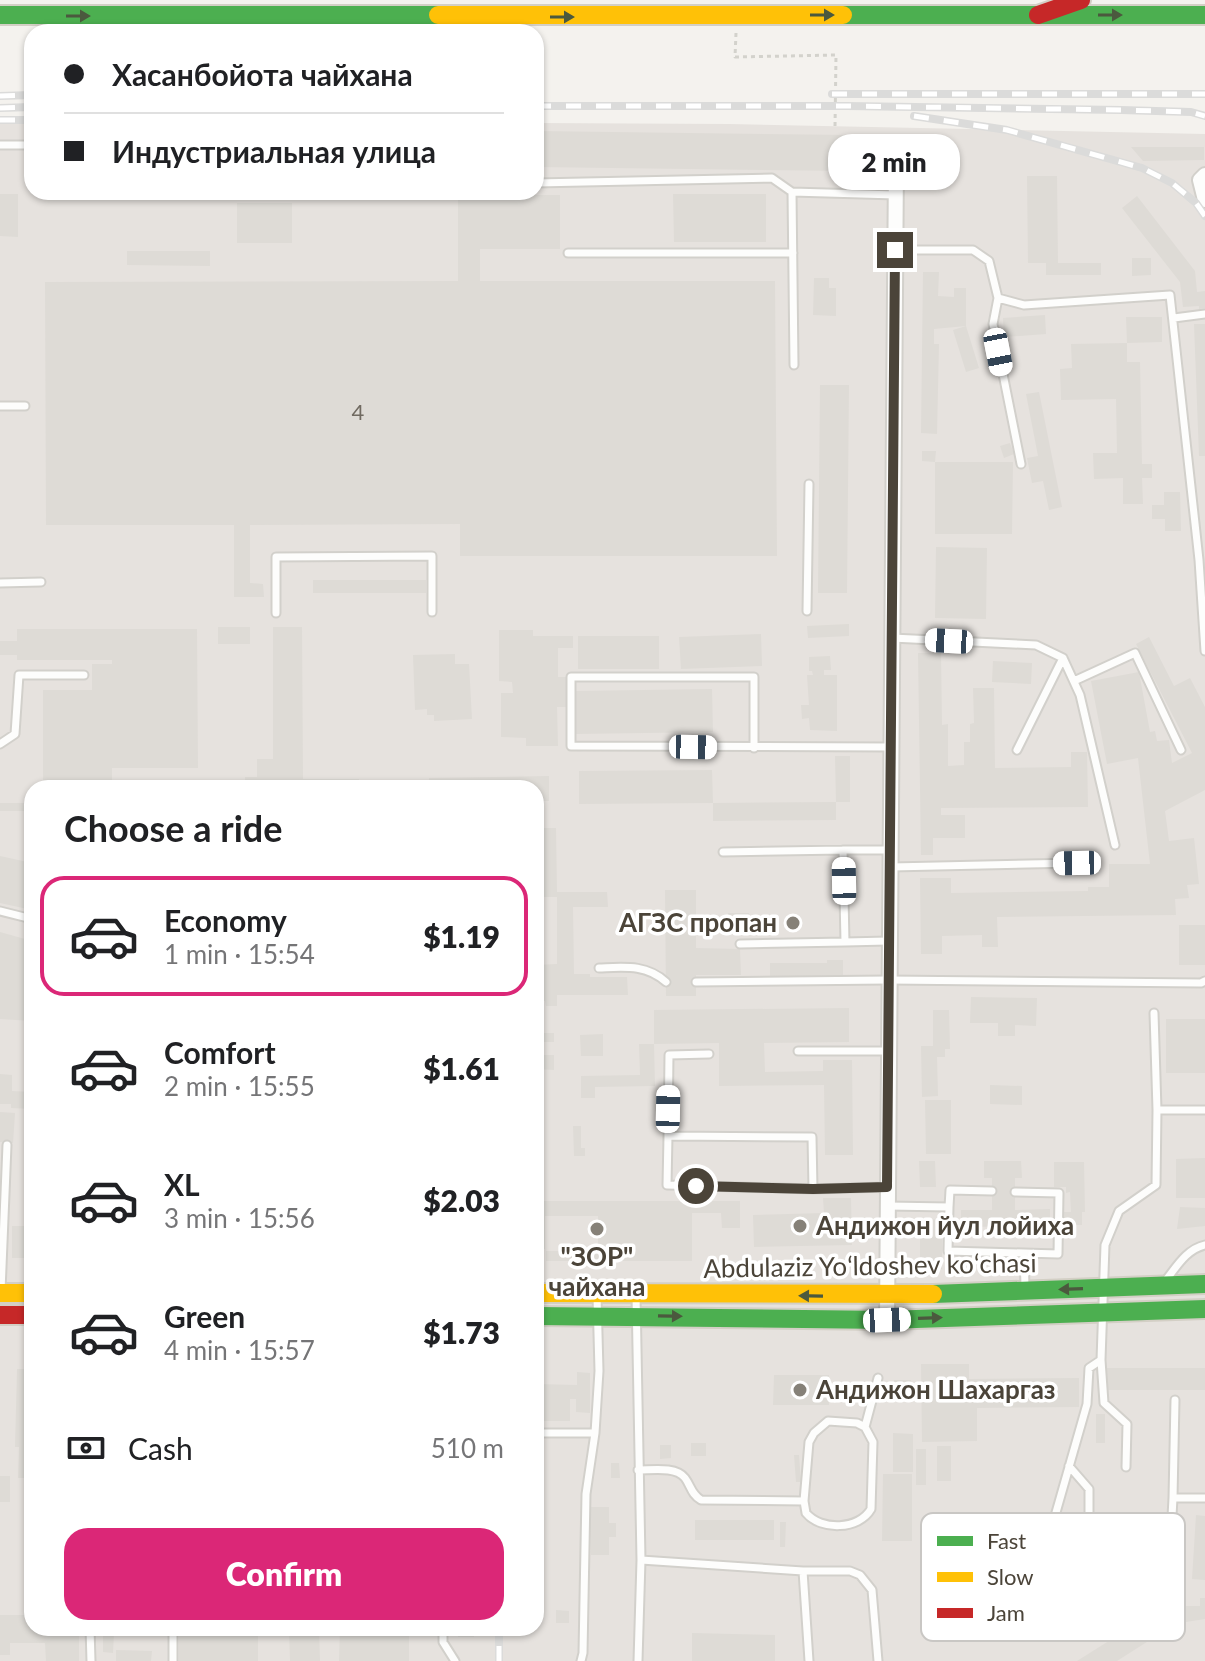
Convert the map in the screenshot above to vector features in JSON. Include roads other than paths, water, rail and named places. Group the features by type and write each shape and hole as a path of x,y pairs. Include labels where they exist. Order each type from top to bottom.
{"main road":[{"path":"1038,15 1081,0"},
{"path":"0,15 1205,15"},
{"name":"Abdulaziz Yoʻldoshev koʻchasi","path":"544,1293 887,1296 1205,1284"},
{"path":"1,1293 24,1293"},
{"name":"Abdulaziz Yoʻldoshev koʻchasi","path":"544,1316 887,1320 1205,1309"},
{"path":"0,1315 24,1315"}],"street":[{"path":"887,1320 896,164"},
{"path":"1205,175 1200,180 1205,200"}],"lane":[{"path":"0,145 24,145"},
{"path":"544,183 772,178 792,192 896,195"},
{"path":"792,192 794,365"},
{"path":"895,250 973,250 989,261 998,298 993,324 1021,464"},
{"path":"568,253 793,253"},
{"path":"998,298 1024,305 1170,295 1199,560 1205,651"},
{"path":"1174,318 1205,314"},
{"path":"0,406 25,406"},
{"path":"807,611 809,484"},
{"path":"276,613 276,557 432,556 432,612"},
{"path":"0,583 41,582"},
{"path":"892,638 1036,645 1063,658 1080,695 1115,845"},
{"path":"1074,681 1135,653 1181,750"},
{"path":"1017,750 1063,658"},
{"path":"0,744 15,734 19,675 84,675"},
{"path":"754,748 754,677 571,677 571,746 754,748 890,747"},
{"path":"843,850 845,942"},
{"path":"723,852 889,850"},
{"path":"889,867 1077,863"},
{"path":"0,911 24,917"},
{"path":"740,944 888,941"},
{"path":"599,968 635,967 654,971 666,982"},
{"path":"696,982 1205,981"},
{"path":"1126,1467 1127,1424 1104,1403 1101,1360 1105,1311 1102,1288 1105,1245 1119,1211 1156,1185 1154,1013"},
{"path":"798,1051 888,1051"},
{"path":"709,1054 669,1055 667,1185 813,1189 887,1187"},
{"path":"1157,1110 1205,1110"},
{"path":"668,1136 812,1137 813,1189"},
{"path":"1,1293 7,1145"},
{"path":"992,1191 950,1190 948,1251 1058,1254 1059,1193 1015,1192"},
{"path":"887,1206 949,1207"},
{"path":"1162,1285 1186,1255 1197,1246 1205,1245"},
{"path":"1024,1253 1025,1291"},
{"path":"581,1661 586,1494 595,1433 599,1371 597,1293"},
{"path":"636,1294 641,1560 638,1661"},
{"path":"1056,1513 1087,1404 1089,1368 1101,1360"},
{"path":"865,1427 878,1378"},
{"path":"1172,1513 1175,1400"},
{"path":"828,1421 857,1423 865,1427 873,1442 871,1509 866,1517 850,1526 819,1523 806,1513 804,1501 809,1442 819,1426 828,1421"},
{"path":"544,1433 595,1433"},
{"path":"1069,1466 1089,1489 1089,1513"},
{"path":"638,1470 677,1471 701,1500 804,1501"},
{"path":"1173,1498 1205,1498"},
{"path":"641,1560 803,1571 850,1571 860,1575 872,1590 878,1661"},
{"path":"803,1571 809,1661"},
{"path":"90,1636 91,1661"},
{"path":"173,1636 173,1661"},
{"path":"443,1636 443,1642 455,1661"}],"railway":[{"path":"832,94 1205,94"},
{"path":"0,96 24,95"},
{"path":"544,106 1121,110 1191,112 1205,116"},
{"path":"0,108 24,107"},
{"path":"914,116 1007,130 1142,168 1172,183 1196,203 1205,216"},
{"path":"0,120 24,120"},
{"path":"499,1636 499,1661"}],"place":[{"name":"АГЗС пропан","path":"793,923"},
{"name":"Андижон йул лойиха","path":"800,1226"},
{"name":"\"ЗОР\" чайхана","path":"597,1229"},
{"name":"Андижон Шахаргаз","path":"800,1390"}]}
